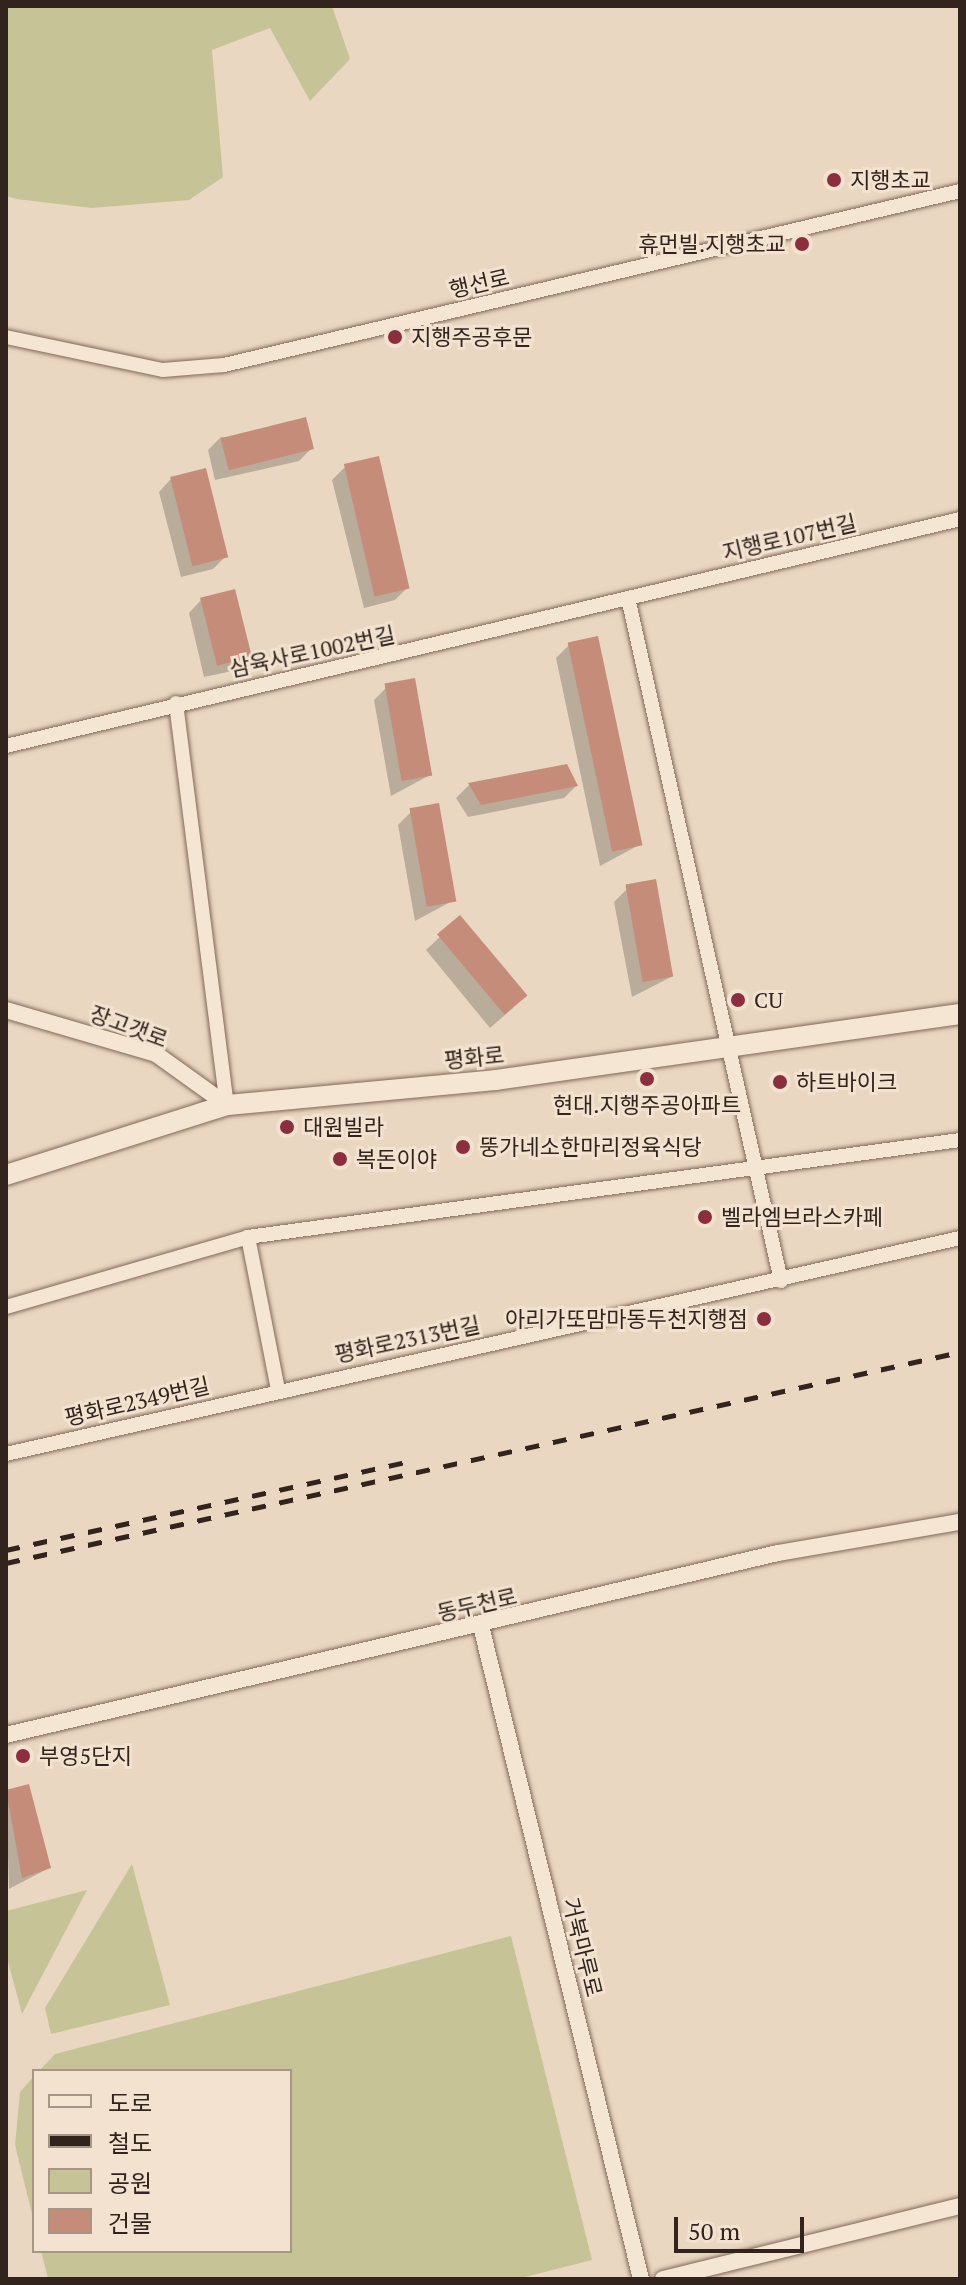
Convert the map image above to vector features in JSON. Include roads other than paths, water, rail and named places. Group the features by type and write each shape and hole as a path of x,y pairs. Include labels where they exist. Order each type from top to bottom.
{"main road":[{"name":"평화로","path":"6,1175 227,1105 496,1080 960,1014"}],"street":[{"name":"행선로","path":"6,337 163,370 224,365 960,191"},
{"name":"지행로107번길","path":"628,598 960,519"},
{"name":"삼육사로1002번길","path":"6,746 176,703 628,598"},
{"path":"628,598 781,1281"},
{"path":"176,703 227,1105"},
{"name":"장고갯로","path":"6,1010 156,1054 227,1105"},
{"path":"6,1307 248,1237 755,1172 960,1140"},
{"path":"248,1237 278,1390"},
{"name":"평화로2313번길","path":"278,1390 781,1281 960,1238"},
{"name":"평화로2349번길","path":"6,1454 278,1390"},
{"name":"동두천로","path":"6,1735 481,1626 778,1553 960,1522"},
{"name":"거북마루로","path":"481,1626 641,2279"},
{"path":"663,2279 960,2206"}],"railway":[{"path":"6,1563 960,1352"},
{"path":"6,1550 405,1462"}],"place":[{"name":"지행초교","path":"834,180"},
{"name":"휴먼빌.지행초교","path":"802,244"},
{"name":"지행주공후문","path":"395,337"},
{"name":"CU","path":"738,1000"},
{"name":"현대.지행주공아파트","path":"647,1079"},
{"name":"하트바이크","path":"780,1082"},
{"name":"대원빌라","path":"287,1127"},
{"name":"뚱가네소한마리정육식당","path":"463,1147"},
{"name":"복돈이야","path":"340,1159"},
{"name":"벨라엠브라스카페","path":"705,1217"},
{"name":"아리가또맘마동두천지행점","path":"764,1319"},
{"name":"부영5단지","path":"23,1756"}]}
